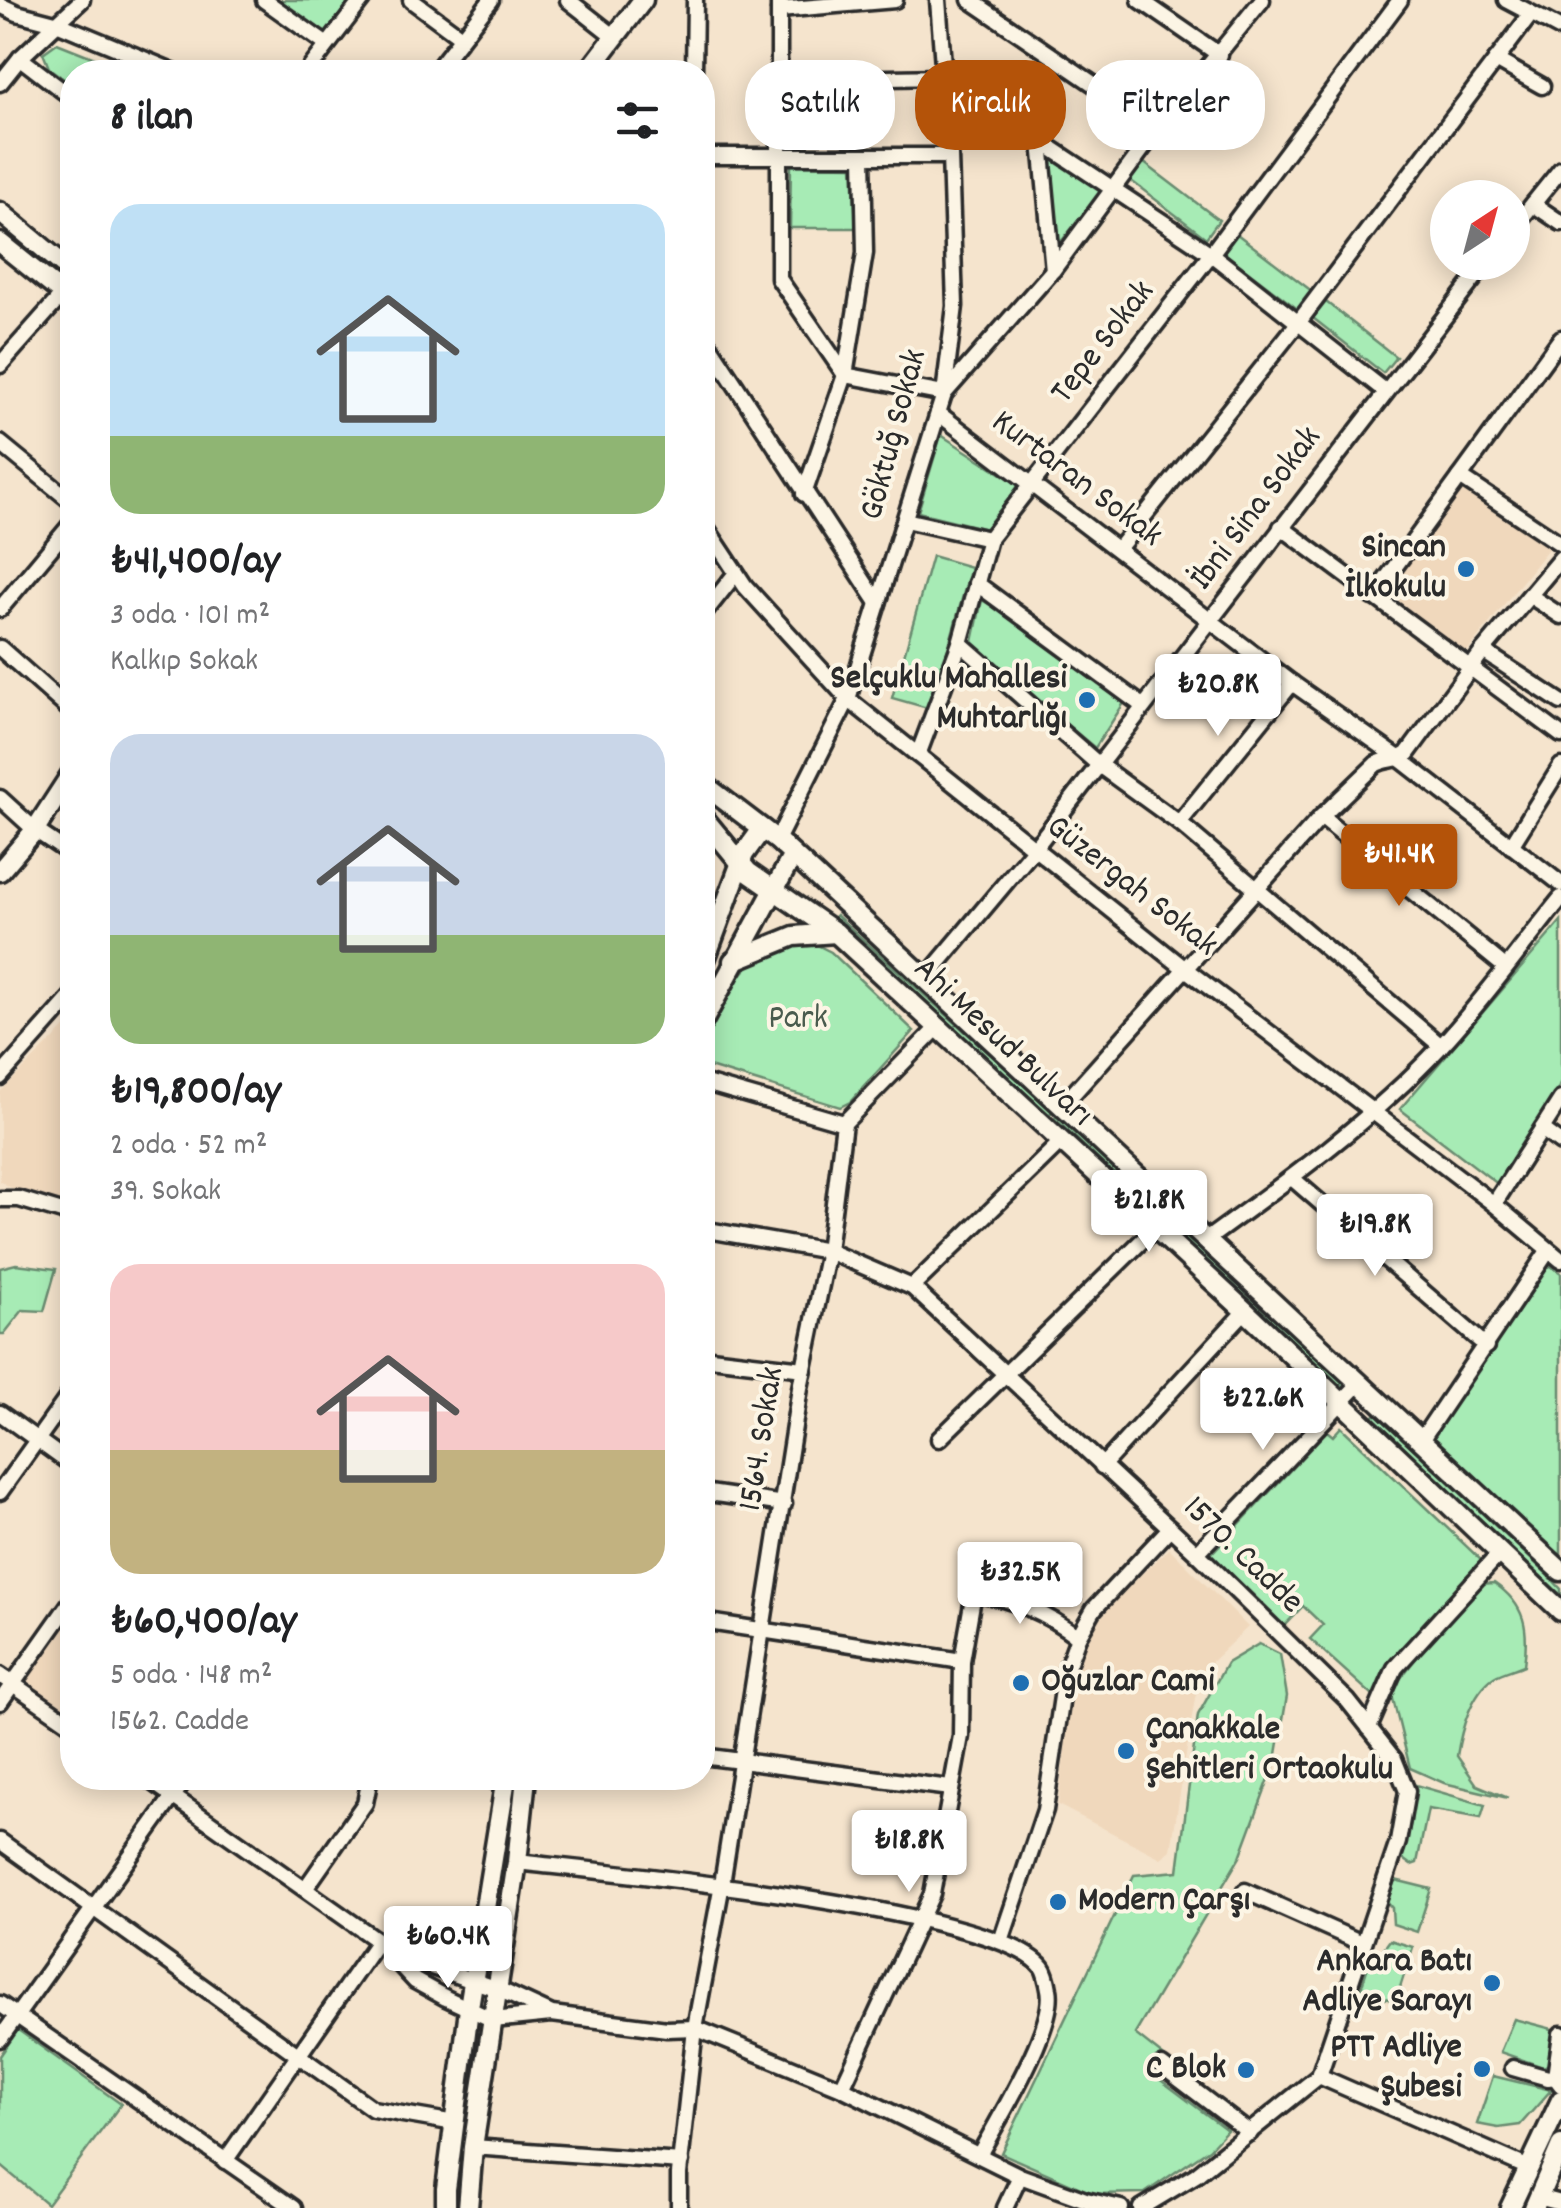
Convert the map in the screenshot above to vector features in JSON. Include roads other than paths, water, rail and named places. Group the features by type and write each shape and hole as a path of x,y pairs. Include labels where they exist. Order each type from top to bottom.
{"main road":[{"path":"597,60 643,0"},
{"path":"0,212 60,262"},
{"path":"0,243 60,292"},
{"path":"0,871 60,791"},
{"name":"Ahi Mesud Bulvarı","path":"715,793 778,840 1561,1571"},
{"path":"715,933 750,843 762,829"},
{"name":"Ahi Mesud Bulvarı","path":"715,832 741,864 836,933 1561,1611"},
{"path":"715,998 793,855"},
{"path":"733,962 794,936 836,933"},
{"path":"446,2208 469,2011 503,1790"},
{"path":"468,2208 472,2147 525,1790"},
{"path":"1510,2208 1561,2100"},
{"path":"1536,2203 1559,2158"}],"street":[{"path":"0,82 82,0"},
{"path":"264,0 327,46"},
{"path":"316,60 362,0"},
{"path":"411,0 461,38"},
{"path":"444,60 491,0"},
{"path":"568,0 615,37"},
{"path":"694,60 695,0"},
{"path":"778,60 779,5 895,0"},
{"name":"Göktuğ Sokak","path":"938,0 943,60"},
{"path":"970,0 1086,79"},
{"path":"1140,0 1220,55"},
{"path":"1216,60 1262,0"},
{"name":"Tepe Sokak","path":"918,755 960,643 988,539 1211,254 1400,0"},
{"path":"1506,0 1561,29"},
{"path":"0,5 17,14 59,24 145,60"},
{"path":"1118,549 1298,323 1531,14"},
{"path":"20,58 60,89"},
{"path":"1496,60 1542,86"},
{"path":"778,150 779,279 844,375 944,394 1053,270 1141,150"},
{"name":"Göktuğ Sokak","path":"778,840 848,698 944,394 955,306 950,150"},
{"path":"1042,150 1053,270"},
{"path":"1054,150 1211,254 1385,391"},
{"path":"715,156 950,156"},
{"path":"804,494 844,375 865,253 862,156"},
{"path":"1530,208 1561,169"},
{"path":"1533,204 1561,223"},
{"name":"İbni Sina Sokak","path":"924,980 1034,850 1473,280"},
{"path":"0,365 60,306"},
{"path":"1373,597 1561,338"},
{"path":"715,354 878,603"},
{"name":"Kurtaran Sokak","path":"938,413 1561,884"},
{"path":"0,443 60,492"},
{"path":"1460,477 1561,544"},
{"path":"904,520 988,539"},
{"path":"1280,527 1561,734"},
{"path":"0,609 60,537"},
{"name":"Güzergah Sokak","path":"715,541 736,573 848,698 1034,850 1494,1204 1561,1260"},
{"path":"1062,1106 1321,816 1376,764 1385,759 1400,759 1561,558"},
{"path":"715,600 736,573"},
{"path":"976,583 1144,706"},
{"path":"1532,597 1561,616"},
{"path":"960,643 1099,765 1179,823 1441,1046"},
{"path":"0,648 60,701"},
{"path":"1484,652 1561,702"},
{"path":"1179,823 1292,683"},
{"path":"1511,846 1561,766"},
{"path":"0,798 34,830 60,847"},
{"path":"1321,816 1505,967"},
{"path":"1206,1240 1292,1178 1441,1046 1561,898"},
{"path":"0,1077 60,1014"},
{"path":"715,1086 844,1123 938,1027"},
{"path":"1494,1204 1561,1099"},
{"name":"1564. Sokak","path":"678,2208 696,2028 804,1369 828,1251 844,1123"},
{"path":"1542,1128 1561,1143"},
{"path":"912,1287 1061,1142"},
{"path":"1292,1178 1486,1346"},
{"path":"0,1199 20,1199 60,1212"},
{"path":"939,1439 1155,1228"},
{"name":"1570. Cadde","path":"715,1232 828,1251 912,1287 1197,1552 1348,1702 1394,1760 1406,1791 1398,1842 1319,2076"},
{"path":"1421,1440 1548,1250"},
{"path":"1102,1466 1244,1312"},
{"path":"715,1359 804,1369"},
{"path":"1197,1552 1360,1384"},
{"path":"0,1492 60,1408"},
{"path":"0,1413 60,1458"},
{"path":"715,1494 784,1504"},
{"path":"1001,1941 1045,1810 1066,1670 1078,1637 1094,1609 1170,1528"},
{"path":"1369,1728 1395,1668 1500,1553"},
{"path":"842,2088 932,1894 961,1736 962,1661 974,1592 1013,1600 1051,1617 1078,1637"},
{"path":"0,1702 6,1680 60,1615"},
{"path":"715,1623 962,1661"},
{"path":"6,1680 60,1717"},
{"path":"715,1757 950,1788"},
{"path":"164,1790 378,1941 415,1980 469,2011 493,2020 552,2014 666,2030 696,2028 842,2088 1020,2176 1121,2208"},
{"path":"0,2039 177,1790"},
{"path":"305,1889 365,1802 368,1790"},
{"path":"0,1841 372,2109 455,2123"},
{"path":"517,1862 722,1884 922,1920 1001,1941 1042,1967 1050,1993 1040,2039 980,2155"},
{"path":"1245,1890 1362,1943"},
{"path":"226,2160 378,1941"},
{"path":"393,1954 498,1988 552,2014"},
{"path":"0,2004 294,2208"},
{"path":"1514,2068 1558,2081 1561,2034"},
{"path":"1162,2066 1250,2133"},
{"path":"1142,2208 1196,2175 1319,2076 1529,2168"},
{"path":"472,2147 681,2162"},
{"path":"1005,2208 1020,2176"},
{"path":"1536,2203 1561,2202"}],"place":[{"name":"Sincan İlkokulu","path":"1466,569"},
{"name":"Selçuklu Mahallesi Muhtarlığı","path":"1087,700"},
{"name":"Oğuzlar Cami","path":"1021,1683"},
{"name":"Çanakkale Şehitleri Ortaokulu","path":"1126,1751"},
{"name":"Modern Çarşı","path":"1058,1902"},
{"name":"Ankara Batı Adliye Sarayı","path":"1492,1983"},
{"name":"PTT Adliye Şubesi","path":"1482,2069"},
{"name":"C Blok","path":"1246,2070"}],"park label":[{"name":"Park","path":"798,1020"}]}
